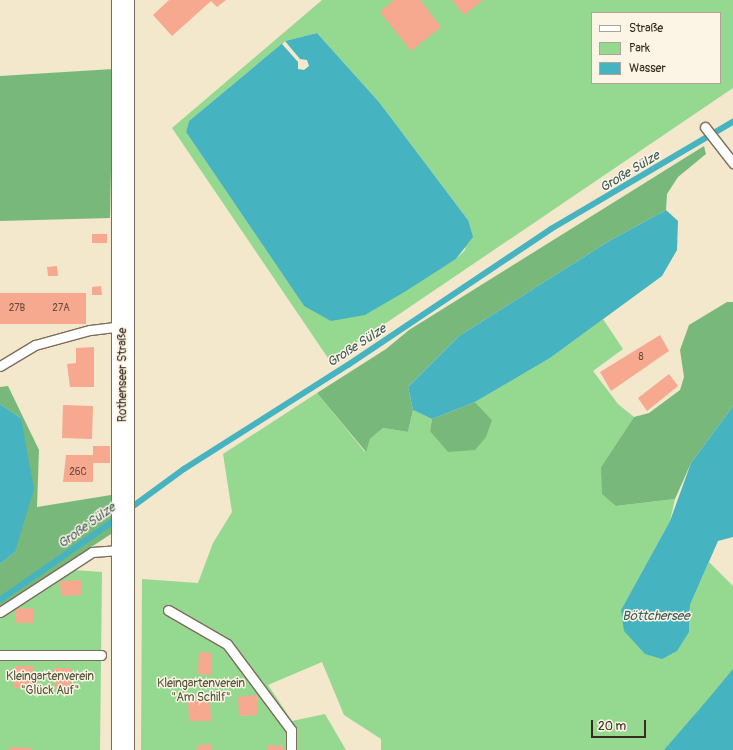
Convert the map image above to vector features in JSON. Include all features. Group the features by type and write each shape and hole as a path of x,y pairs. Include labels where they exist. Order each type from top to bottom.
{"street":[{"name":"Rothenseer Straße","path":"123,0 123,750"}],"lane":[{"path":"705,126 733,163"},
{"path":"0,366 34,345 90,330 123,326"},
{"path":"0,612 92,552 124,550"},
{"path":"168,610 227,644 291,730 291,750"},
{"path":"0,655 101,655"}],"green space":[{"path":"322,0 733,0 733,88 330,361 172,128","holes":["317,33 379,102 468,220 465,250 456,259 365,315 304,306 186,132 189,121 285,41"]},
{"path":"113,69 110,218 0,221 0,76"},
{"path":"704,146 706,154 678,177 667,194 666,210 609,241 459,336 408,387 413,410 408,432 383,428 370,439 366,452 317,393 386,349 409,330"},
{"path":"727,302 733,302 733,406 691,463 675,499 616,506 602,494 601,467 634,417 649,413 680,390 684,377 680,350 689,325"},
{"name":"Kleingartenverein \"Am Schilf\"","path":"603,319 623,349 593,371 618,404 634,417 601,467 616,506 675,499 670,521 621,610 689,632 690,605 709,562 733,586 733,750 381,750 381,739 344,715 322,662 268,685 292,721 325,714 346,750 141,750 142,579 198,583 213,543 232,512 223,454 317,393 365,452 370,439 383,428 408,432 413,410 432,419 430,431 492,420 475,402 550,358"},
{"path":"8,386 39,450 37,507 111,495 111,534 0,607 0,564 15,552 21,418 0,404 0,387"},
{"path":"475,402 492,420 486,437 475,450 448,452 430,431 432,419"},
{"name":"Kleingartenverein \"Glück Auf\"","path":"74,570 102,572 100,750 0,750 0,617"}],"water":[{"path":"317,33 379,102 468,220 473,237 456,259 406,291 365,315 331,321 304,306 186,132 189,121 285,41"},
{"path":"666,210 678,221 677,250 662,276 550,358 475,402 432,419 413,410 408,387 459,336 609,241"},
{"path":"0,404 21,418 34,489 15,552 0,564"},
{"name":"Böttchersee","path":"733,406 733,537 718,541 690,605 689,632 677,651 662,659 645,654 624,631 621,610 670,521 691,463"},
{"path":"733,669 733,750 664,750 709,698"}],"pier":[{"path":"285,41 300,59 307,60 309,66 304,70 298,69 298,62 282,44"}],"building":[{"path":"169,0 226,0 217,7 211,1 172,36 153,15"},
{"path":"394,0 420,0 441,27 411,51 380,12"},
{"path":"452,0 483,0 464,15"},
{"path":"92,234 107,234 107,243 92,243"},
{"path":"57,266 58,276 48,276 47,267"},
{"path":"101,286 102,295 92,295 92,287"},
{"path":"0,293 86,293 86,324 0,324"},
{"path":"660,335 669,351 611,391 600,372"},
{"path":"94,347 94,387 70,387 67,364 76,363 76,348"},
{"path":"669,374 678,386 647,411 638,398"},
{"path":"63,405 93,406 92,439 62,438"},
{"path":"93,446 110,446 110,463 93,463 93,482 63,482 66,455 93,455"},
{"path":"81,580 81,595 61,596 60,581"},
{"path":"34,608 34,623 15,623 15,609"},
{"path":"199,652 212,653 211,675 198,674"},
{"path":"15,666 33,666 32,689 14,688"},
{"path":"54,668 71,668 72,688 55,689"},
{"path":"257,695 258,715 239,716 238,697"},
{"path":"188,699 210,699 211,721 189,721"},
{"path":"211,744 211,750 197,750 197,745"},
{"path":"268,745 284,746 283,750 268,750"},
{"path":"10,747 31,748 31,750 10,750"}],"waterway":[{"name":"Große Sülze","path":"128,510 184,469 348,365 551,229 733,122"},
{"name":"Große Sülze","path":"0,600 118,518"}]}
